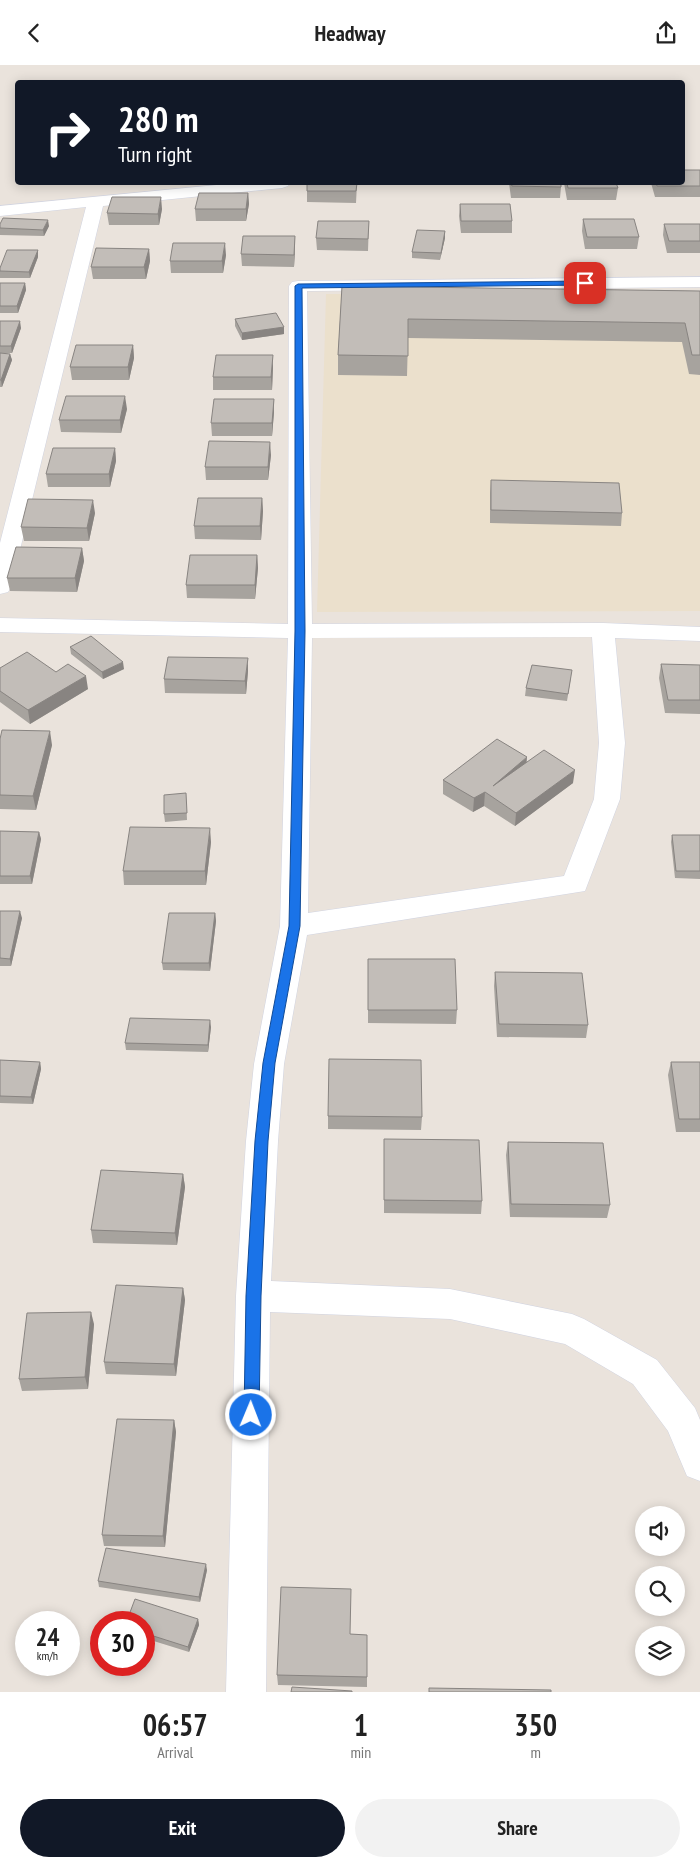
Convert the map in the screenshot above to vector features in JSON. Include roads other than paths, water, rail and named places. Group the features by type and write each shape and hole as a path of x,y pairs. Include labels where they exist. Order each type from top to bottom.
{"street":[{"path":"0,211 262,185"},
{"path":"0,587 96,202"},
{"path":"246,1692 254,1296 262,1141 269,1063 294,926 300,631 298,286 700,282"},
{"path":"0,625 300,631 602,629 700,635"},
{"path":"294,926 575,884 607,799 612,743 602,629"},
{"path":"254,1296 450,1304 572,1330 645,1372 682,1420 700,1463"}]}
